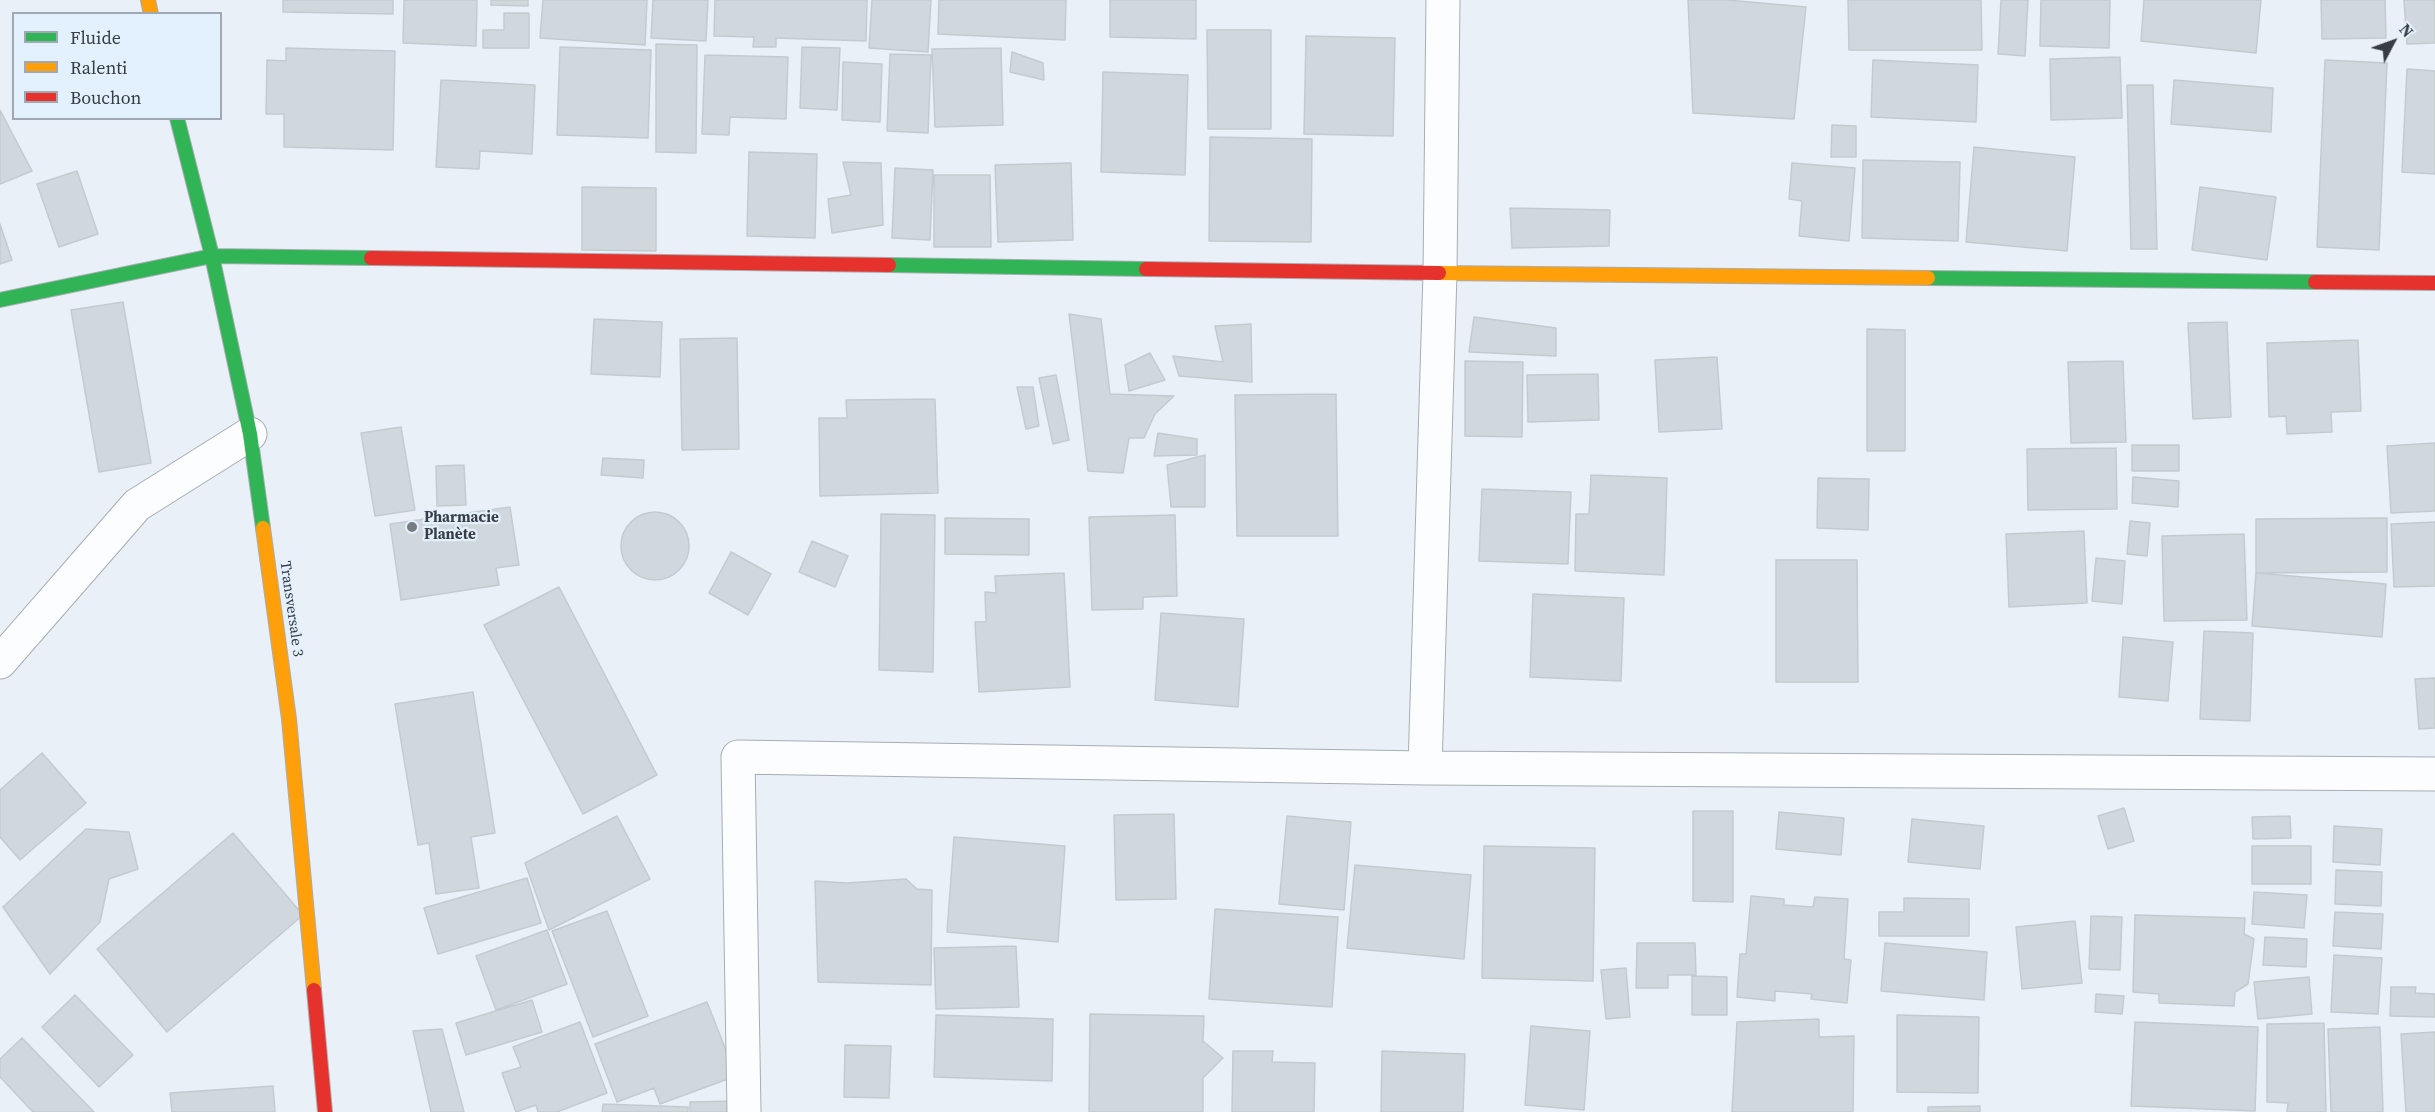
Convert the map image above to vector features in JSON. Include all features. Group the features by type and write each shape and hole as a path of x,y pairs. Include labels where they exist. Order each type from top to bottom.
{"street":[{"path":"1425,768 1440,273 1443,0"},
{"name":"Transversale 3","path":"178,120 212,256 250,434 289,719 326,1112"},
{"path":"0,300 212,256 1440,273 2435,283"},
{"path":"0,662 137,505 250,434"},
{"path":"744,1112 738,757 1425,768 2435,774"}],"building":[{"path":"283,0 393,0 393,14 283,12"},
{"path":"404,0 477,0 476,46 403,43"},
{"path":"491,0 528,0 528,6 491,5"},
{"path":"543,0 647,0 645,45 540,38"},
{"path":"653,0 708,0 706,41 651,38"},
{"path":"715,0 867,0 866,41 776,38 776,47 753,47 754,37 714,36"},
{"path":"872,0 931,0 928,52 869,48"},
{"path":"939,0 1066,0 1065,40 938,34"},
{"path":"1110,0 1196,0 1196,39 1110,37"},
{"path":"1688,0 1727,0 1806,7 1794,119 1693,113"},
{"path":"1848,0 1981,0 1982,50 1849,50"},
{"path":"2001,0 2028,0 2025,56 1998,54"},
{"path":"2041,0 2110,0 2109,48 2040,46"},
{"path":"2144,0 2261,0 2256,53 2141,41"},
{"path":"2321,0 2385,0 2386,38 2322,39"},
{"path":"2404,0 2435,0 2435,43 2407,44"},
{"path":"504,13 529,13 529,48 483,48 483,30 504,30"},
{"path":"1207,30 1271,30 1271,129 1208,129"},
{"path":"1306,36 1395,38 1393,136 1304,134"},
{"path":"656,44 697,45 696,153 656,152"},
{"path":"560,47 651,50 648,138 557,135"},
{"path":"802,47 840,48 837,110 800,108"},
{"path":"286,48 395,51 393,150 284,147 284,114 266,114 267,60 286,61"},
{"path":"1001,48 1003,125 935,127 932,49"},
{"path":"1012,52 1043,63 1044,80 1010,72"},
{"path":"890,54 931,55 928,133 887,131"},
{"path":"705,55 788,57 786,119 730,117 729,135 702,134"},
{"path":"2120,57 2122,118 2051,120 2050,59"},
{"path":"1873,60 1978,65 1976,122 1871,117"},
{"path":"2325,60 2387,63 2379,250 2317,247"},
{"path":"843,62 882,64 880,122 842,120"},
{"path":"2407,69 2435,71 2435,174 2402,172"},
{"path":"1103,72 1188,75 1185,175 1101,172"},
{"path":"441,80 535,85 532,154 480,151 479,169 436,167"},
{"path":"2174,80 2273,88 2271,132 2171,124"},
{"path":"2127,85 2153,85 2157,249 2131,249"},
{"path":"0,110 32,171 0,184"},
{"path":"1832,125 1856,126 1856,157 1831,157"},
{"path":"1210,137 1312,139 1311,242 1209,241"},
{"path":"1974,147 2075,157 2067,251 1966,242"},
{"path":"749,152 817,154 815,238 747,236"},
{"path":"1863,160 1960,162 1958,241 1862,238"},
{"path":"843,162 881,163 883,225 832,233 828,199 851,195"},
{"path":"1071,163 1073,240 998,242 995,165"},
{"path":"1792,163 1855,168 1849,241 1799,236 1802,201 1789,199"},
{"path":"895,168 933,170 930,240 892,238"},
{"path":"77,171 98,234 59,247 37,184"},
{"path":"934,175 990,175 991,247 934,247"},
{"path":"582,187 656,188 656,251 582,250"},
{"path":"2200,187 2276,197 2267,260 2192,250"},
{"path":"1510,208 1610,210 1609,246 1512,248"},
{"path":"0,224 12,260 0,264"},
{"path":"123,302 151,463 99,472 71,310"},
{"path":"1069,314 1101,319 1110,394 1174,396 1155,414 1144,438 1129,438 1123,473 1088,471"},
{"path":"1474,317 1556,328 1556,356 1469,352"},
{"path":"594,319 662,322 660,377 591,374"},
{"path":"2227,322 2231,417 2193,419 2188,323"},
{"path":"1251,324 1252,382 1179,376 1173,356 1223,362 1215,326"},
{"path":"1867,329 1905,330 1905,451 1867,451"},
{"path":"737,338 739,449 682,450 680,339"},
{"path":"2358,340 2361,411 2331,412 2332,432 2287,434 2286,416 2269,417 2267,343"},
{"path":"1150,353 1165,380 1129,391 1125,365"},
{"path":"1717,357 1722,429 1659,432 1655,360"},
{"path":"1465,361 1523,362 1522,437 1465,436"},
{"path":"2123,361 2126,442 2071,443 2068,362"},
{"path":"1598,374 1599,420 1528,422 1527,375"},
{"path":"1056,375 1069,440 1053,444 1039,378"},
{"path":"1017,387 1033,387 1039,426 1026,429"},
{"path":"1336,394 1338,536 1237,536 1235,395"},
{"path":"935,399 938,493 820,496 819,418 847,418 846,400"},
{"path":"401,427 415,510 375,516 361,433"},
{"path":"1158,433 1197,439 1197,455 1154,456"},
{"path":"2435,443 2435,511 2391,513 2387,446"},
{"path":"2132,445 2179,445 2179,471 2132,471"},
{"path":"2116,448 2117,509 2028,510 2027,449"},
{"path":"1205,455 1205,507 1171,507 1167,465"},
{"path":"603,458 644,460 643,478 601,475"},
{"path":"464,465 466,505 437,506 436,466"},
{"path":"1591,475 1667,478 1664,575 1575,571 1576,514 1589,514"},
{"path":"2133,477 2179,481 2178,507 2132,503"},
{"path":"1818,478 1869,479 1868,530 1817,528"},
{"path":"1482,489 1571,492 1568,564 1479,561"},
{"path":"510,507 519,565 496,568 499,585 401,600 390,524"},
{"path":"648,512 662,512 674,517 684,527 689,546 684,565 674,575 662,580 648,580 636,575 626,565 621,553 621,539 626,527 636,517"},
{"path":"881,514 935,515 933,672 879,670"},
{"path":"1175,515 1177,596 1143,597 1143,609 1092,610 1089,517"},
{"path":"945,518 1029,519 1029,555 945,554"},
{"path":"2387,518 2387,572 2256,573 2256,519"},
{"path":"2130,521 2150,523 2147,556 2127,554"},
{"path":"2435,522 2435,586 2394,587 2391,524"},
{"path":"2084,531 2087,603 2009,607 2006,534"},
{"path":"2244,534 2247,620 2164,621 2162,536"},
{"path":"812,541 848,556 835,587 799,572"},
{"path":"731,552 771,574 748,615 709,593"},
{"path":"2096,558 2125,561 2122,604 2092,601"},
{"path":"1776,560 1857,560 1858,682 1776,682"},
{"path":"1064,573 1070,687 979,692 975,622 986,622 985,592 996,593 995,576"},
{"path":"2256,573 2386,584 2382,637 2252,626"},
{"path":"559,587 657,775 583,814 484,625"},
{"path":"1533,594 1624,598 1621,681 1530,677"},
{"path":"1161,613 1244,619 1238,707 1155,700"},
{"path":"2204,631 2253,633 2250,721 2200,719"},
{"path":"2123,637 2173,642 2168,701 2119,697"},
{"path":"2435,678 2435,728 2419,729 2415,679"},
{"path":"473,692 495,833 471,837 479,888 436,894 429,843 418,845 395,704"},
{"path":"42,753 86,803 20,860 0,837 0,790"},
{"path":"2124,808 2134,841 2108,849 2098,816"},
{"path":"1693,811 1733,811 1733,902 1693,901"},
{"path":"1779,812 1844,818 1841,855 1776,849"},
{"path":"1174,814 1176,899 1116,900 1114,815"},
{"path":"617,816 650,879 549,930 525,863"},
{"path":"1287,816 1351,822 1344,910 1279,904"},
{"path":"2290,816 2291,838 2253,839 2252,817"},
{"path":"1912,819 1984,826 1980,869 1908,862"},
{"path":"2334,826 2382,829 2380,865 2333,862"},
{"path":"86,829 129,832 138,869 109,879 100,922 50,974 3,907"},
{"path":"233,833 303,915 167,1032 97,949"},
{"path":"954,837 1065,846 1058,942 947,932"},
{"path":"1484,846 1595,848 1593,981 1482,978"},
{"path":"2252,846 2311,846 2311,884 2252,884"},
{"path":"1355,865 1471,875 1464,959 1347,948"},
{"path":"2336,870 2382,872 2381,906 2335,904"},
{"path":"527,878 541,923 438,954 424,908"},
{"path":"906,879 917,889 932,890 931,985 818,982 815,881 847,883"},
{"path":"2254,892 2307,895 2304,928 2252,924"},
{"path":"1751,896 1784,899 1784,905 1813,907 1815,897 1848,899 1844,959 1851,960 1847,1003 1811,999 1812,994 1775,991 1775,1001 1737,997 1740,954 1746,954"},
{"path":"1904,898 1969,899 1969,936 1879,936 1879,912 1904,912"},
{"path":"1215,909 1338,917 1332,1007 1209,999"},
{"path":"607,911 648,1016 593,1037 552,931"},
{"path":"2335,912 2383,914 2381,949 2333,946"},
{"path":"2135,915 2245,918 2244,934 2254,939 2248,984 2235,992 2234,1006 2159,1003 2159,994 2133,992"},
{"path":"2091,916 2122,917 2120,970 2089,969"},
{"path":"2075,921 2082,983 2022,989 2016,927"},
{"path":"547,930 567,984 496,1010 476,956"},
{"path":"2265,937 2307,939 2306,967 2263,965"},
{"path":"1637,943 1695,943 1696,975 1668,975 1668,988 1636,988"},
{"path":"1885,943 1987,952 1984,1000 1881,991"},
{"path":"1016,946 1019,1007 936,1009 934,948"},
{"path":"2334,955 2382,958 2378,1014 2331,1012"},
{"path":"1626,968 1630,1017 1606,1019 1601,970"},
{"path":"1692,976 1727,977 1727,1015 1692,1015"},
{"path":"2309,977 2312,1014 2258,1019 2254,982"},
{"path":"2391,987 2416,987 2415,993 2435,994 2435,1017 2390,1016"},
{"path":"2096,994 2124,996 2122,1014 2095,1012"},
{"path":"75,995 133,1055 99,1087 42,1027"},
{"path":"532,1000 542,1032 466,1055 456,1023"},
{"path":"707,1002 736,1076 660,1104 654,1088 617,1102 595,1044"},
{"path":"1090,1014 1204,1016 1203,1041 1223,1058 1203,1078 1203,1112 1089,1112"},
{"path":"936,1015 1053,1019 1052,1081 934,1077"},
{"path":"1897,1015 1979,1017 1978,1093 1897,1092"},
{"path":"1819,1019 1819,1037 1854,1036 1853,1112 1732,1112 1737,1022"},
{"path":"580,1022 607,1093 557,1112 538,1112 536,1105 516,1112 502,1073 521,1067 513,1047"},
{"path":"2135,1022 2258,1027 2255,1111 2131,1106"},
{"path":"2324,1023 2326,1112 2287,1112 2288,1103 2267,1102 2267,1024"},
{"path":"1531,1026 1590,1031 1584,1110 1525,1105"},
{"path":"2380,1027 2383,1112 2331,1112 2328,1029"},
{"path":"442,1029 464,1112 431,1112 413,1031"},
{"path":"2435,1032 2435,1112 2406,1112 2401,1034"},
{"path":"22,1038 94,1112 33,1112 0,1077 0,1059"},
{"path":"845,1045 891,1046 889,1098 844,1097"},
{"path":"1233,1051 1273,1051 1272,1062 1315,1063 1314,1112 1232,1112"},
{"path":"1382,1051 1465,1054 1463,1112 1381,1112"},
{"path":"273,1086 275,1112 172,1112 170,1093"},
{"path":"735,1101 736,1112 690,1112 690,1102"},
{"path":"603,1104 688,1107 688,1112 602,1112"},
{"path":"1980,1106 1980,1112 1928,1112 1928,1107"}],"traffic: fast":[{"path":"178,120 212,256 250,434 263,528"},
{"path":"0,300 212,256 371,258"},
{"path":"889,265 1146,269"},
{"path":"1928,278 2315,282"}],"traffic: slow":[{"path":"148,0 151,12"},
{"path":"1439,273 1928,278"},
{"path":"263,528 289,719 314,990"}],"traffic: jam":[{"path":"371,258 889,265"},
{"path":"1146,269 1439,273"},
{"path":"2315,282 2435,283"},
{"path":"314,990 325,1112"}],"place":[{"name":"Pharmacie Planète","path":"412,527"}]}
